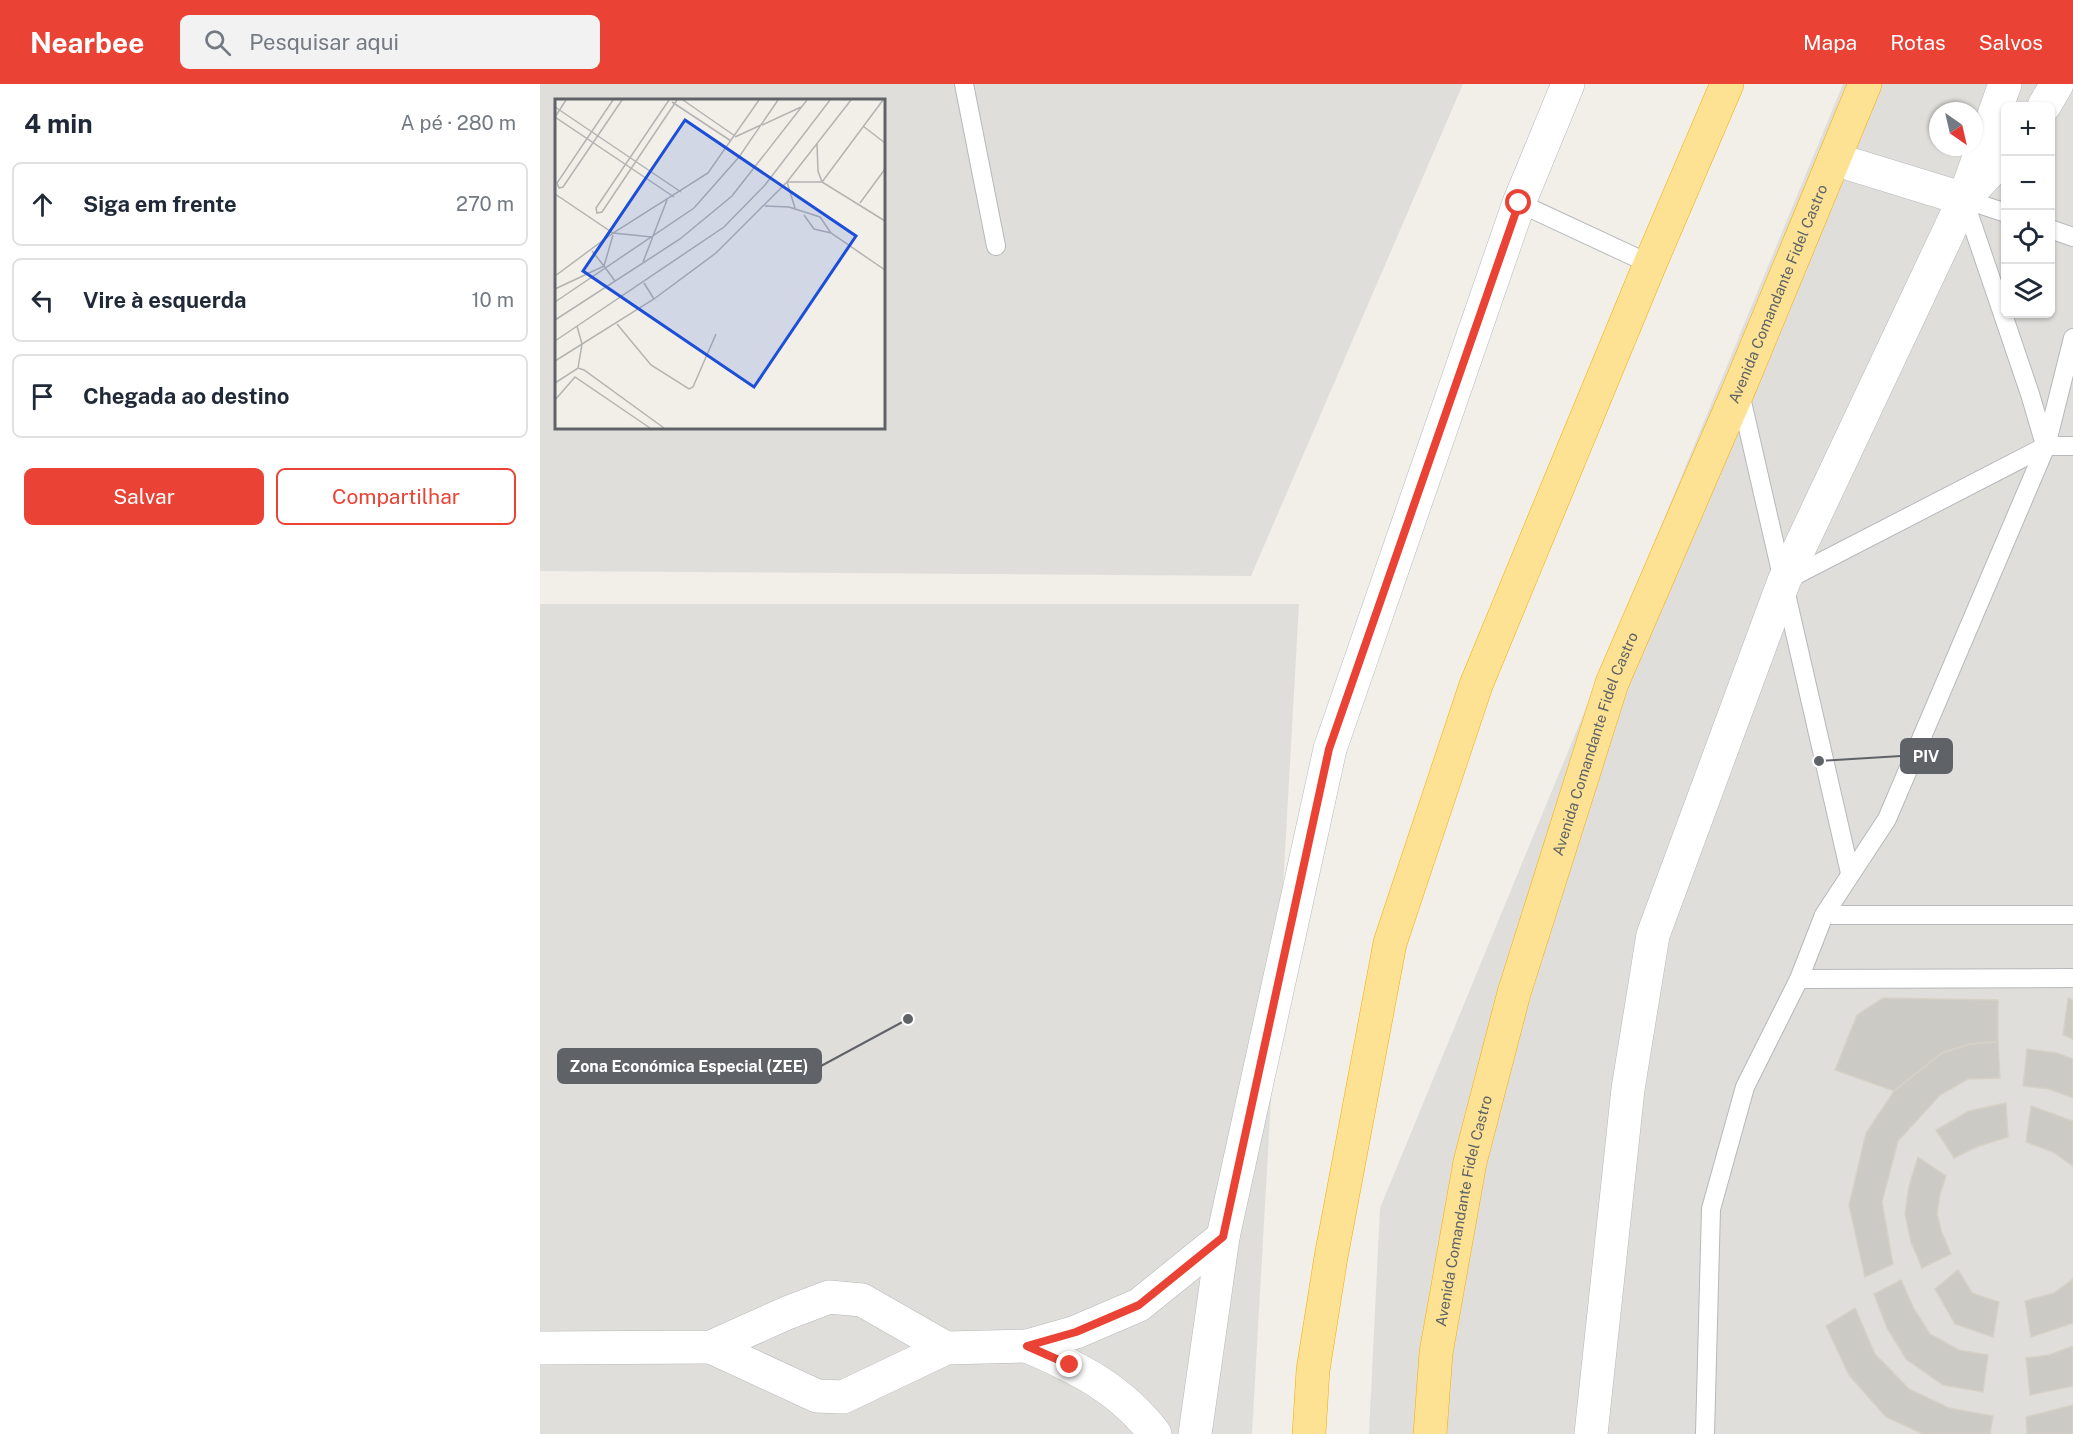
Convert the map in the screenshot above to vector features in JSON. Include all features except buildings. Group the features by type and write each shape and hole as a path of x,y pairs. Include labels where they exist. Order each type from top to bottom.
{"highway":[{"path":"1309,1434 1313,1370 1331,1257 1390,943 1476,684 1727,84"},
{"name":"Avenida Comandante Fidel Castro","path":"1430,1434 1436,1353 1470,1162 1514,993 1612,683 1739,389 1865,84"}],"street":[{"path":"1195,1434 1223,1237 1329,749 1519,203 1568,84"},
{"path":"1592,1434 1628,1089 1653,935 1784,581 1964,199 2005,84"},
{"path":"2046,102 2057,84"},
{"path":"1964,199 2004,156"},
{"path":"1834,159 1964,199"},
{"path":"711,1347 817,1396 843,1397 946,1348 1027,1346 1076,1332 1139,1305 1223,1237"},
{"path":"540,1348 711,1347 787,1312 829,1297 862,1300 946,1348"},
{"path":"1027,1346 1070,1365 1114,1391 1155,1434"}],"lane":[{"path":"964,84 996,246"},
{"path":"1964,199 2001,211"},
{"path":"1964,199 2046,446"},
{"path":"1519,203 1650,264"},
{"path":"2055,231 2073,237"},
{"path":"1705,1434 1711,1209 1745,1087 1799,979 1824,915 1887,819 2046,446 2073,338"},
{"path":"1739,389 1851,873"},
{"path":"1784,581 2046,446 2073,446"},
{"path":"1824,915 2073,915"},
{"path":"1799,979 2073,978"}],"shaded area":[{"path":"540,84 1463,84 1251,576 540,571"},
{"path":"1843,84 2073,84 2073,1434 1369,1434 1380,1208"},
{"path":"540,604 1299,604 1252,1434 540,1434"}],"place":[{"name":"PIV","path":"1819,761"},
{"name":"Zona Económica Especial (ZEE)","path":"908,1019"}],"route":[{"path":"1070,1365 1027,1346 1076,1332 1139,1305 1223,1237 1329,749 1519,203"}]}
